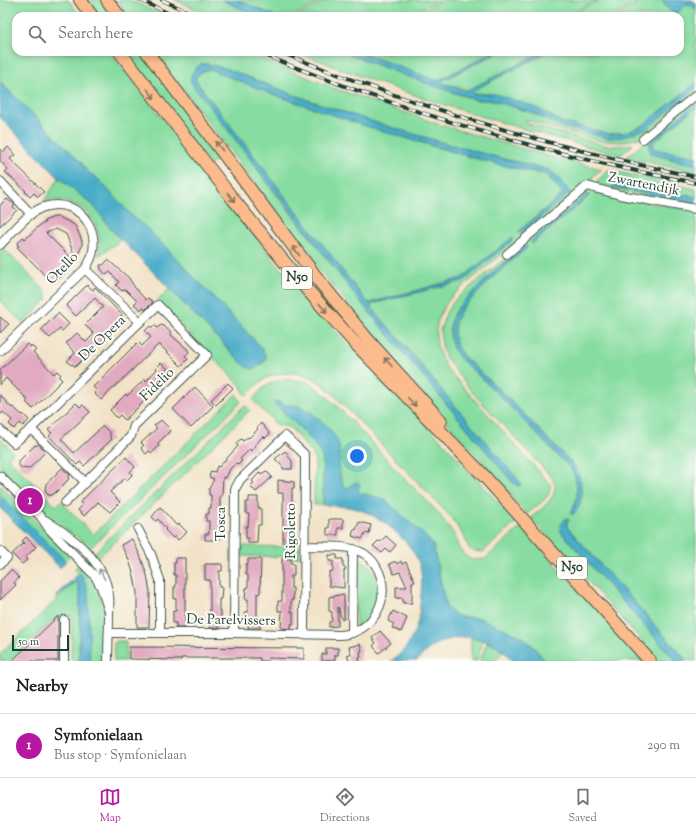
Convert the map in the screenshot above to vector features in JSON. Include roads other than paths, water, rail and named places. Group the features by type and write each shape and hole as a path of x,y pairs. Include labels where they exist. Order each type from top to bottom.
{"highway":[{"path":"80,0 89,12"},
{"path":"107,0 116,12"},
{"name":"N50","path":"123,56 233,200 304,286 353,341 485,477 650,661"},
{"name":"N50","path":"150,56 320,282 369,341 656,661"}],"street":[{"path":"643,139 696,95"},
{"path":"0,181 31,214"},
{"name":"Zwartendijk","path":"507,254 586,186 620,195 696,209"},
{"name":"Otello","path":"0,245 31,214 46,206 58,205 70,208 81,214 89,223 94,239 93,255 86,269 0,351"},
{"name":"De Opera","path":"0,430 14,443 31,429 140,322 86,269"},
{"name":"Fidelio","path":"65,503 131,436 134,426 207,355 158,305 140,322"},
{"path":"31,429 85,482"},
{"name":"Rigoletto","path":"286,436 305,456 304,635"},
{"name":"Tosca","path":"234,633 235,489 240,480 286,436"},
{"path":"0,476 41,517 71,537 92,558 104,576 110,597 108,661"},
{"path":"138,529 151,554 160,580 160,633"},
{"name":"De Parelvissers","path":"109,633 339,635 361,630 372,620 380,606 384,589 381,575 374,562 364,554 353,549 342,547 305,546"},
{"path":"352,633 353,549"},
{"path":"0,551 7,558 0,564"},
{"path":"64,620 64,661"}],"water":[{"path":"222,0 238,0 266,12 248,12"},
{"path":"662,0 692,0 696,3 696,9 687,4 677,12 673,12 667,8"},
{"path":"353,56 371,56 437,81 486,56 490,56 442,81 443,83 466,91 534,56 539,56 472,91 472,93 495,94 535,107 561,122 610,134 628,132 642,126 696,83 696,88 646,129 623,137 607,138 560,126 533,113 504,104 490,100 476,100"},
{"path":"201,64 217,66 237,72 273,87 341,111 410,133 479,153 549,170 555,174 568,190 570,193 521,233 519,233 518,232 563,194 548,176 544,174 497,164 371,128 269,93 212,70 205,70 196,76 196,81 366,301 370,303 462,278 513,237 513,240 463,281 372,304 371,307 520,482 520,486 514,484 364,306 192,84 190,78 191,75"},
{"path":"0,82 82,163 87,171 95,176 136,220 147,228 260,346 266,356 264,362 254,369 246,367 113,231 93,205 58,177 0,117"},
{"path":"696,103 696,107 654,142 652,146 655,149 696,157 696,165 651,154 649,148 650,142"},
{"path":"616,181 696,197 696,203 614,187 613,184"},
{"path":"588,194 589,196 533,243 531,243 531,241"},
{"path":"526,245 527,248 502,269 463,307 455,321 454,336 457,347 464,357 501,391 575,467 581,485 581,499 576,511 572,515 571,513 577,496 577,485 571,469 498,394 461,359 453,349 450,337 451,319 460,305 500,266"},
{"path":"277,401 287,406 296,406 309,411 327,426 336,437 340,451 339,472 344,487 348,488 356,482 360,484 358,490 362,494 378,497 386,501 422,533 433,545 446,607 460,617 479,618 520,636 532,645 545,661 513,661 503,651 491,643 465,637 439,643 427,651 417,661 391,661 403,651 408,644 418,622 422,583 418,561 414,553 400,536 372,515 353,508 323,505 323,461 320,454 316,446 302,430 274,403"},
{"path":"0,495 66,561 60,568 0,508"},
{"path":"566,518 569,519 566,524 567,527 687,661 676,661 561,532 560,526"},
{"path":"78,574 82,576 88,593 90,661 79,661 80,596 77,580 56,598 55,597"}],"railway":[{"path":"140,0 166,12"},
{"path":"162,0 188,12"},
{"path":"267,56 364,93 473,129 584,159 696,183"},
{"path":"290,56 382,91 485,124 590,153 696,177"}],"place":[{"name":"Symfonielaan","path":"30,501"}]}
